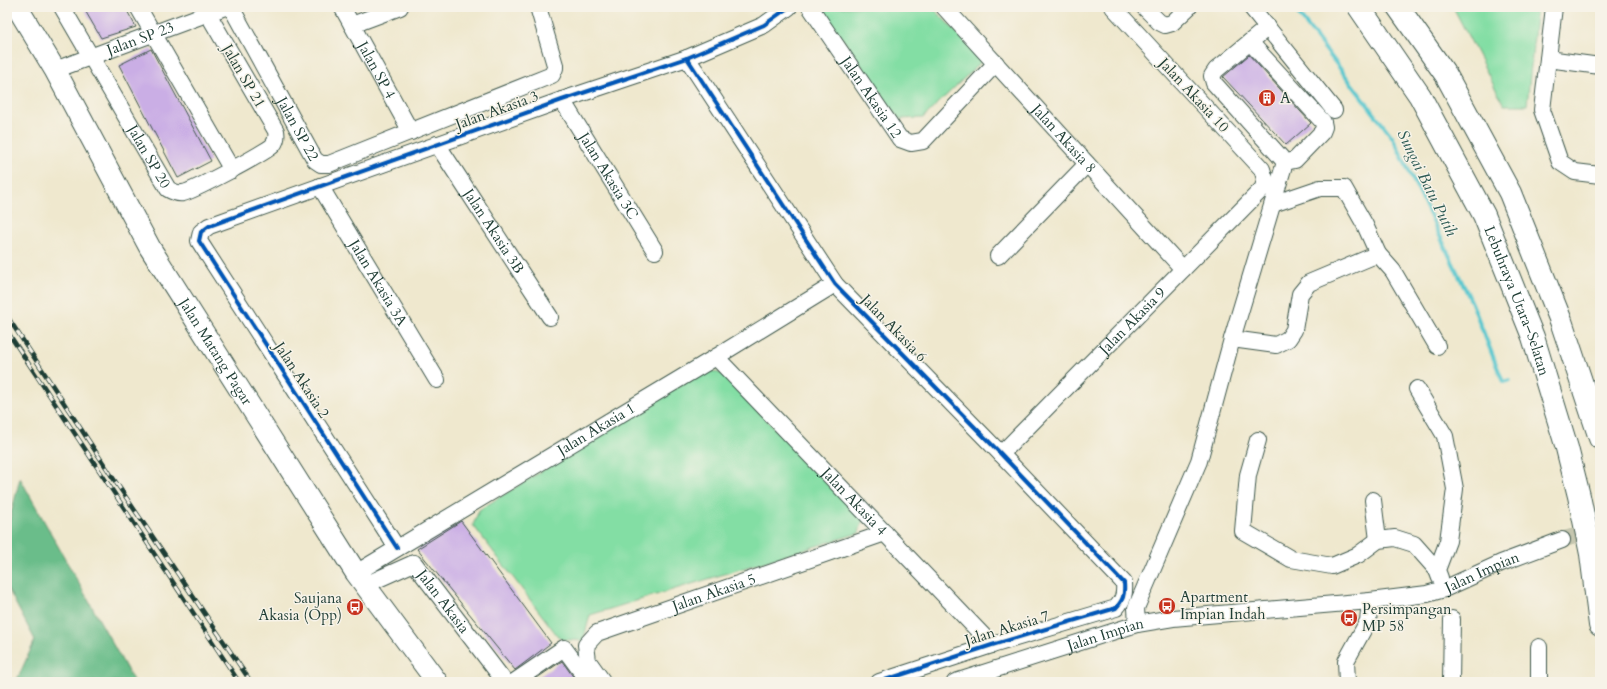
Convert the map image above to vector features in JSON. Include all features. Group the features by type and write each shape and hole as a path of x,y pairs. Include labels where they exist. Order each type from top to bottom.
{"highway":[{"name":"Lebuhraya Utara–Selatan","path":"1359,7 1420,96 1484,215 1533,337 1567,448 1591,554 1600,624"},
{"path":"1398,7 1446,76 1510,193 1562,321 1600,438"}],"main road":[{"name":"Jalan Matang Pagar","path":"17,7 55,70 150,248 361,579 437,682"}],"street":[{"name":"Jalan SP 20","path":"62,7 168,189 175,193 184,193 232,170 273,146 277,138"},
{"path":"138,7 232,170"},
{"name":"Jalan SP 23","path":"55,70 153,34 206,10 225,7"},
{"name":"Jalan SP 22","path":"231,7 315,160 321,164 329,164 552,75 555,65 538,7"},
{"name":"Jalan SP 4","path":"342,7 411,132"},
{"path":"352,25 400,7"},
{"name":"Jalan Akasia 3","path":"209,226 562,100 687,58 764,25 789,7"},
{"name":"Jalan Akasia 12","path":"810,7 900,139 910,143 923,141 996,63"},
{"name":"Jalan Akasia 8","path":"944,7 1183,270"},
{"name":"Jalan Akasia 10","path":"1113,7 1262,168 1265,179 1263,188"},
{"path":"1144,7 1158,22 1165,25 1172,23 1189,7"},
{"path":"1251,7 1334,110"},
{"path":"1554,7 1542,110 1560,162 1575,172 1600,175"},
{"name":"Jalan SP 21","path":"206,10 276,131 277,138"},
{"path":"1268,27 1216,70 1212,76 1213,80 1285,162"},
{"path":"1250,42 1323,122 1324,127 1322,132 1295,160 1285,162"},
{"name":"Jalan Akasia 6","path":"687,58 835,284 1001,454 1124,583"},
{"path":"1548,59 1600,66"},
{"name":"Jalan Akasia 3C","path":"562,100 655,251"},
{"name":"Jalan Akasia 3B","path":"437,144 550,317"},
{"path":"1136,624 1136,608 1199,461 1232,339 1285,162"},
{"path":"998,256 1087,164"},
{"name":"Jalan Akasia 3A","path":"320,186 438,380"},
{"name":"Jalan Akasia 9","path":"1001,454 1263,188"},
{"path":"1273,204 1320,188 1344,188 1365,225 1378,254 1393,271 1436,346"},
{"name":"Jalan Akasia 2","path":"209,226 201,232 199,241 397,548"},
{"path":"1232,339 1276,345 1288,339 1294,330 1300,294 1309,283 1378,254"},
{"name":"Jalan Akasia 1","path":"361,579 397,548 835,284"},
{"name":"Jalan Akasia 4","path":"716,357 992,645"},
{"path":"1416,389 1445,436 1455,489 1448,541 1437,570"},
{"path":"1258,440 1248,475 1243,531 1291,560 1332,566 1358,555 1378,540 1395,538 1414,544 1437,570 1444,589"},
{"path":"1373,500 1378,540"},
{"name":"Jalan Akasia 5","path":"603,682 588,661 586,645 597,633 885,534"},
{"name":"Jalan Impian","path":"955,682 1136,624 1173,618 1370,601 1428,594 1444,589 1501,563 1562,540"},
{"name":"Jalan Akasia","path":"361,579 414,563 505,682"},
{"name":"Jalan Akasia 7","path":"879,682 992,645 1116,608 1122,601 1125,593 1124,583"},
{"path":"1347,682 1346,661 1368,621 1370,601"},
{"path":"1451,682 1452,619"},
{"path":"1540,647 1540,682"},
{"path":"514,682 564,648 588,682"}],"green space":[{"path":"820,7 932,7 983,60 923,118 899,119"},
{"path":"1453,7 1537,7 1527,105 1504,105"},
{"path":"706,369 722,374 863,519 859,533 590,615 583,641 560,639 473,525 479,510"},
{"path":"20,478 134,682 16,682 35,640 7,587 7,530"}],"building":[{"path":"83,7 125,7 136,27 101,38"},
{"path":"151,49 211,161 178,178 119,65"},
{"name":"A","path":"1249,55 1311,123 1286,145 1223,77"},
{"path":"461,521 551,643 515,670 417,549"},
{"path":"562,661 577,682 531,682"}],"waterway":[{"name":"Sungai Batu Putih","path":"1293,7 1393,138 1472,303 1503,382 1510,380"}],"tunnel":[{"path":"1562,540 1600,528"}],"railway":[{"path":"7,316 115,481 251,682"},
{"path":"7,331 239,682"}],"cycle path":[{"path":"397,548 199,241 201,232 209,226 562,100 687,58 764,25 789,7"},
{"path":"687,58 835,284 1001,454 1124,583 1123,597 1116,608 992,645 879,682"}],"place":[{"name":"A","path":"1267,98"},
{"name":"Apartment Impian Indah","path":"1167,606"},
{"name":"Saujana Akasia (Opp)","path":"355,607"},
{"name":"Persimpangan MP 58","path":"1349,618"}]}
